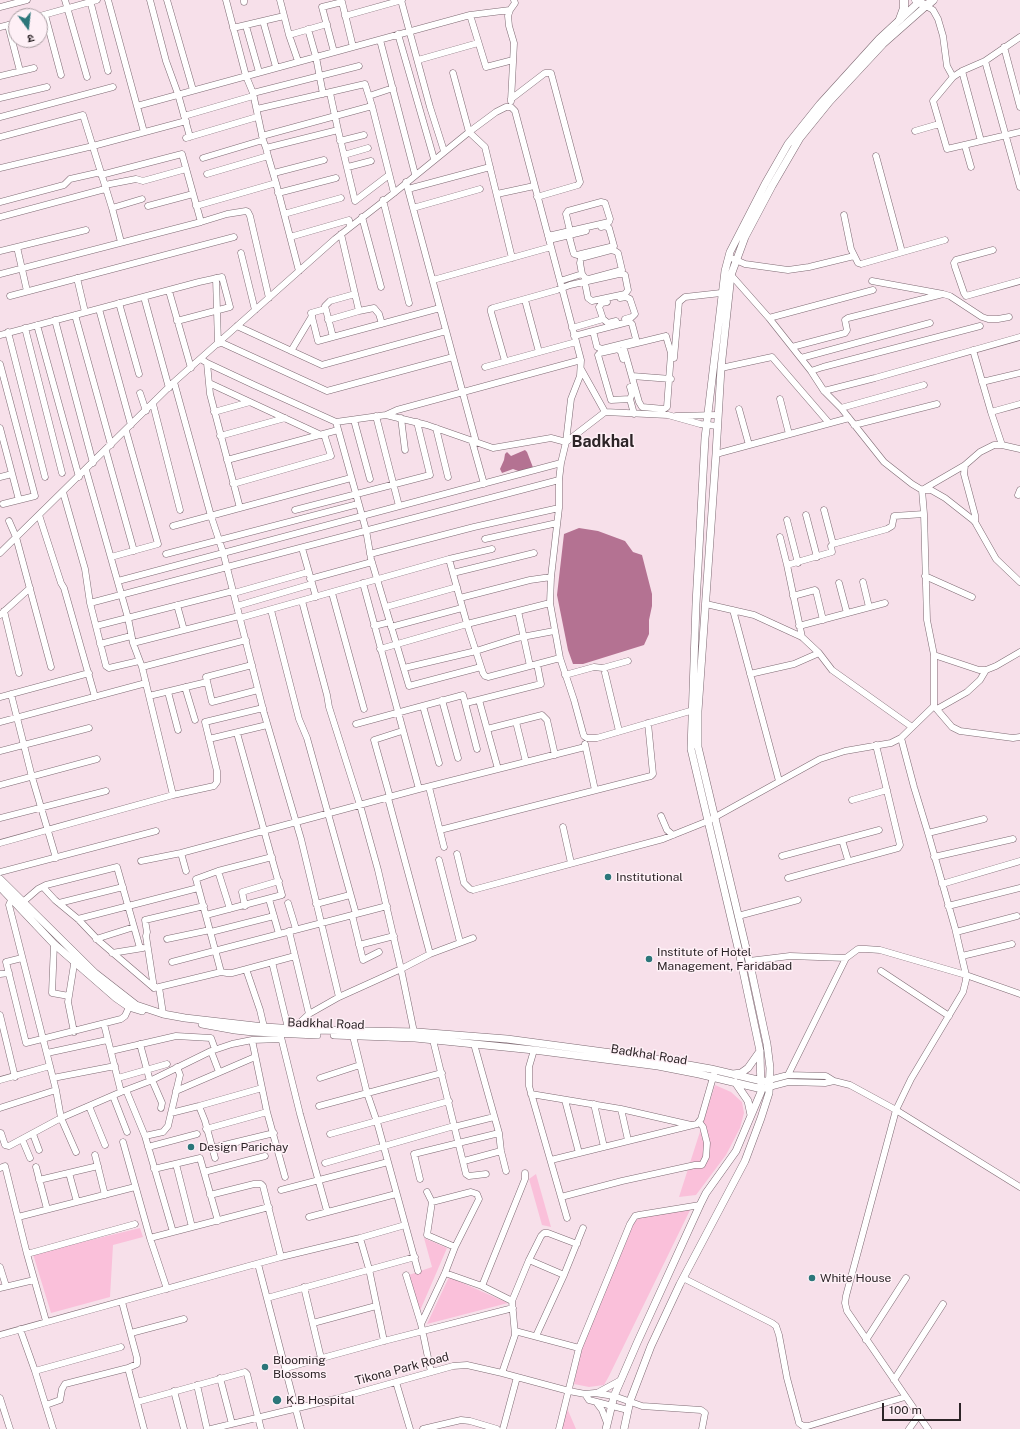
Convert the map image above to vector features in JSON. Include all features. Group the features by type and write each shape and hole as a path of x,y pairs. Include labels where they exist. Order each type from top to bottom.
{"main road":[{"path":"900,19 904,8 904,0"}],"street":[{"path":"0,7 27,0"},
{"path":"65,0 87,77"},
{"path":"108,0 144,132"},
{"path":"150,0 166,61 185,119 188,138 257,117"},
{"path":"167,0 193,90"},
{"path":"226,0 246,76 253,94 262,138 274,173 299,271"},
{"path":"280,0 298,62"},
{"path":"345,16 401,0 444,151"},
{"path":"514,0 515,4 510,10 508,16 514,43 511,107 515,111 581,360 580,376 570,399 566,442 561,463 559,480 559,508 551,578 550,603 554,632 560,658 584,736 587,738 586,747 595,790"},
{"path":"48,14 92,1 108,71"},
{"path":"334,52 322,7 342,2 353,47"},
{"path":"606,1426 614,1396 636,1343 700,1204 706,1193 736,1151 765,1084 770,1068 767,1044 738,916 691,749 706,604 720,368 732,259 765,184 788,144 820,104 879,39 900,19 924,2"},
{"path":"924,2 933,10 938,19 943,36 947,66 953,77"},
{"path":"695,710 696,604 705,438 721,293 725,271 800,138 830,101 924,2"},
{"path":"137,106 470,15 510,10"},
{"path":"470,15 486,67 513,60"},
{"path":"233,28 284,16"},
{"path":"263,21 276,67"},
{"path":"289,35 327,24"},
{"path":"0,27 8,25"},
{"path":"246,26 259,72"},
{"path":"308,29 316,57 323,94"},
{"path":"398,34 434,159"},
{"path":"48,35 61,75"},
{"path":"1020,37 985,61 962,71 953,77 933,101 947,149 1020,132"},
{"path":"380,40 416,174"},
{"path":"418,60 478,43"},
{"path":"1004,47 1020,107"},
{"path":"14,48 20,71"},
{"path":"985,61 1020,187"},
{"path":"0,168 93,146 144,132 185,119 253,94 359,66"},
{"path":"0,76 34,68"},
{"path":"962,71 981,141"},
{"path":"453,73 469,132 485,147 512,258"},
{"path":"511,99 545,73 551,73 580,182 578,185 537,197"},
{"path":"257,110 365,84 394,193"},
{"path":"0,98 47,87"},
{"path":"0,117 113,87"},
{"path":"369,96 393,88"},
{"path":"330,93 355,201 389,175"},
{"path":"203,158 262,138 372,106"},
{"path":"0,553 106,451 174,382 341,234 469,132 496,112 506,107 511,107"},
{"path":"0,137 83,115 112,208 120,242"},
{"path":"915,131 939,124"},
{"path":"266,148 338,130"},
{"path":"340,141 364,135"},
{"path":"965,146 972,167"},
{"path":"344,155 368,148"},
{"path":"0,202 64,185 70,179 182,154 201,222"},
{"path":"207,174 268,156"},
{"path":"876,156 902,252"},
{"path":"274,173 324,160"},
{"path":"348,167 371,161"},
{"path":"408,189 490,167"},
{"path":"0,217 136,179 143,181 186,169"},
{"path":"278,193 336,178"},
{"path":"406,182 463,392 484,484"},
{"path":"196,206 276,183"},
{"path":"497,194 534,186"},
{"path":"413,208 480,189"},
{"path":"148,206 193,194"},
{"path":"284,214 341,198"},
{"path":"112,208 142,199"},
{"path":"383,200 409,303"},
{"path":"548,238 570,233 605,226 609,228 614,246 577,255 574,254 573,251 570,233 566,214 568,211 601,202 605,203 610,221 570,233"},
{"path":"0,274 201,222 226,214 243,211 248,212 269,298"},
{"path":"844,215 854,256 858,263 861,264 945,240"},
{"path":"362,217 380,287"},
{"path":"290,237 349,220 350,227"},
{"path":"0,251 86,230"},
{"path":"341,234 360,311"},
{"path":"10,296 234,237"},
{"path":"17,247 28,291"},
{"path":"432,280 551,247"},
{"path":"611,250 615,250 618,254 622,268 620,272 589,279 582,274 580,258 611,250"},
{"path":"993,250 956,260 954,263 966,296 1020,281"},
{"path":"241,253 256,310"},
{"path":"732,259 762,268 788,270 824,264 854,256"},
{"path":"560,281 582,274"},
{"path":"505,361 491,309 562,289 570,285 623,274 625,275 628,290 625,294 592,301 588,298 585,282"},
{"path":"731,275 769,318 811,371 824,391 841,408 884,462 922,490 931,490 945,498 975,522 996,560 1020,582"},
{"path":"0,335 222,277 230,307 177,321"},
{"path":"77,278 85,312"},
{"path":"216,278 219,343"},
{"path":"872,280 950,296 982,317 988,319 1009,317"},
{"path":"169,290 191,368"},
{"path":"769,318 873,290"},
{"path":"671,416 671,379 671,353 668,338 666,335 625,346 624,349 640,405 642,407 664,409 667,407 671,379 679,302 685,297 721,293"},
{"path":"333,337 325,306 330,301 355,294"},
{"path":"792,347 845,333 847,330 846,320 848,318 943,294"},
{"path":"144,297 169,388"},
{"path":"623,298 630,299 634,316 608,323 603,319 599,307 602,303 623,298"},
{"path":"525,300 539,352"},
{"path":"119,303 139,374"},
{"path":"328,320 374,308 379,314 382,324"},
{"path":"312,316 318,341 440,308"},
{"path":"99,309 131,426"},
{"path":"291,350 312,316 311,313 325,309"},
{"path":"75,315 111,445"},
{"path":"572,328 603,319"},
{"path":"55,320 93,462"},
{"path":"484,367 539,352 593,331 630,322 632,324 636,339 602,349 597,347 593,331"},
{"path":"801,358 930,323"},
{"path":"38,325 79,477"},
{"path":"237,326 322,365 446,331"},
{"path":"811,371 980,326"},
{"path":"25,328 62,473"},
{"path":"8,332 45,477"},
{"path":"824,391 1020,337"},
{"path":"219,343 328,391 453,357"},
{"path":"630,399 611,400 598,358 600,354 616,349 621,352 632,394 630,399 634,414"},
{"path":"973,350 1002,445"},
{"path":"720,368 772,357 829,423"},
{"path":"201,359 336,422 386,415 417,422 493,448 551,438 566,442"},
{"path":"386,415 397,410 581,360"},
{"path":"207,363 210,394 214,412 240,508"},
{"path":"0,364 35,496 3,504"},
{"path":"581,369 605,412"},
{"path":"982,382 1020,373"},
{"path":"632,376 671,379"},
{"path":"174,382 211,516 220,540 267,725 296,822 339,997"},
{"path":"209,383 323,434 331,456 233,484"},
{"path":"841,408 924,385"},
{"path":"140,393 146,411"},
{"path":"780,399 789,434"},
{"path":"214,412 250,402"},
{"path":"153,404 180,510"},
{"path":"854,425 937,404"},
{"path":"991,412 1020,404"},
{"path":"739,409 749,445"},
{"path":"566,442 605,412 671,416 718,416"},
{"path":"376,416 399,506"},
{"path":"671,416 690,422 717,426"},
{"path":"220,436 285,418"},
{"path":"401,418 405,450"},
{"path":"716,454 849,418"},
{"path":"354,420 370,480"},
{"path":"336,422 355,495 366,530 372,562 408,686 481,667"},
{"path":"295,510 430,475 417,422"},
{"path":"0,428 19,500"},
{"path":"436,428 448,477"},
{"path":"226,460 338,430"},
{"path":"111,557 158,544 126,431"},
{"path":"922,490 965,465 980,452 994,445 1002,445 1020,449"},
{"path":"106,451 134,551"},
{"path":"118,581 561,463"},
{"path":"965,465 964,474 975,515 975,522"},
{"path":"86,470 128,618 133,644 142,667 174,795"},
{"path":"0,477 12,474"},
{"path":"173,526 351,478"},
{"path":"90,603 559,480"},
{"path":"922,490 927,620 934,655 936,708 952,727 960,731 1013,738 1020,737"},
{"path":"63,492 85,569 90,603 106,666 109,668 139,661"},
{"path":"166,554 358,504"},
{"path":"370,554 474,527 559,508"},
{"path":"787,565 832,552 831,546 833,544 824,510"},
{"path":"833,544 887,529 892,526 894,516 924,514"},
{"path":"39,515 61,583 64,588 95,697"},
{"path":"806,515 817,557"},
{"path":"787,520 798,563"},
{"path":"9,521 16,537 50,667"},
{"path":"485,540 557,523"},
{"path":"780,537 802,637"},
{"path":"302,548 316,597"},
{"path":"133,644 184,630 271,610 449,559 492,549"},
{"path":"453,573 534,553"},
{"path":"449,559 462,608 485,676 560,658"},
{"path":"237,606 372,562"},
{"path":"96,626 308,572"},
{"path":"925,576 972,596"},
{"path":"460,598 530,580 551,578"},
{"path":"862,582 869,607"},
{"path":"363,583 419,789"},
{"path":"839,583 847,613"},
{"path":"386,607 457,587"},
{"path":"19,673 2,613 30,588"},
{"path":"793,596 815,590 823,620"},
{"path":"332,593 364,709"},
{"path":"302,601 327,694 329,707 360,805 387,906 414,1032"},
{"path":"380,649 467,624 550,603"},
{"path":"799,626 885,603"},
{"path":"706,604 754,615 802,637 819,652 832,670 912,727"},
{"path":"177,605 184,630"},
{"path":"374,626 390,625 462,608"},
{"path":"271,610 299,719 307,738 350,895 363,960 379,952"},
{"path":"733,610 779,781"},
{"path":"466,703 541,684 524,637 518,612"},
{"path":"404,668 476,651 524,637 554,632"},
{"path":"100,644 131,636"},
{"path":"142,667 246,640"},
{"path":"750,674 794,664 819,652"},
{"path":"934,655 979,670 986,670 1020,652"},
{"path":"565,675 594,667 603,668 628,661"},
{"path":"252,665 206,677 207,682 212,702 258,690"},
{"path":"457,854 464,883 473,890 663,839 711,820 820,759 845,751 891,743 902,738 912,727 936,708 967,692 980,680 986,670"},
{"path":"0,697 89,673"},
{"path":"605,673 619,731"},
{"path":"149,696 207,682"},
{"path":"0,722 146,683"},
{"path":"185,687 194,720"},
{"path":"168,692 178,730"},
{"path":"11,694 23,745 56,858"},
{"path":"356,724 463,695 477,749"},
{"path":"442,700 458,758"},
{"path":"479,700 498,770"},
{"path":"423,706 439,763"},
{"path":"0,842 174,795 207,788 216,784 217,771 205,722 263,708"},
{"path":"587,738 597,738 695,710"},
{"path":"487,729 542,715 545,717 555,755"},
{"path":"516,722 526,762"},
{"path":"440,830 653,775 648,723"},
{"path":"210,740 267,725"},
{"path":"0,751 88,728"},
{"path":"402,731 374,740 430,954"},
{"path":"206,915 230,910 282,895 237,732"},
{"path":"902,738 914,787 956,932 966,975 965,987 911,1079 896,1110 845,1300 847,1311 928,1429"},
{"path":"788,878 848,860 898,848 900,846 876,745"},
{"path":"140,861 181,853 419,789 586,747"},
{"path":"0,785 97,759"},
{"path":"429,787 444,848"},
{"path":"852,800 887,790"},
{"path":"0,818 106,791"},
{"path":"661,816 667,830 673,835"},
{"path":"928,833 984,819"},
{"path":"624,1429 630,1401 650,1346 683,1278 744,1161 761,1118 765,1084 760,1051 711,820"},
{"path":"563,827 571,863"},
{"path":"782,856 879,830"},
{"path":"0,872 156,831"},
{"path":"934,857 1013,839"},
{"path":"842,840 848,860"},
{"path":"181,853 186,871"},
{"path":"221,972 196,879 218,871 272,858"},
{"path":"439,860 460,942"},
{"path":"942,884 1020,861"},
{"path":"24,902 43,886 77,876 117,867 140,948"},
{"path":"218,871 230,910"},
{"name":"Badkhal Road","path":"0,879 54,944 116,998 163,1018 234,1030 280,1034 414,1032 507,1039 688,1064 714,1074"},
{"path":"245,906 242,892 279,881"},
{"path":"43,886 112,953 157,988"},
{"name":"Badkhal Road","path":"0,887 24,902 75,953 130,1004 163,1014 185,1018 264,1027 280,1034"},
{"path":"59,903 123,887"},
{"path":"78,919 198,888"},
{"path":"948,906 1020,888"},
{"path":"316,904 350,895"},
{"path":"13,896 9,905 56,1090 61,1118 76,1152"},
{"path":"269,899 279,934"},
{"path":"738,916 798,900"},
{"path":"288,903 296,929"},
{"path":"163,1014 148,947 145,920 204,906"},
{"path":"172,962 387,906"},
{"path":"167,939 210,931 274,916"},
{"path":"956,932 1017,916"},
{"path":"96,938 134,928"},
{"path":"289,931 309,1014"},
{"path":"359,945 394,936"},
{"path":"272,962 290,1029 309,1014 339,997 430,954 473,938"},
{"path":"54,944 52,991 54,994 69,996"},
{"path":"962,956 1012,944"},
{"path":"112,953 148,947"},
{"path":"788,1075 846,958 858,950 880,950 966,975 1020,994"},
{"path":"74,1032 68,1002 75,953"},
{"path":"157,988 221,972 228,973 246,969 295,956"},
{"path":"749,961 790,956 846,958"},
{"path":"22,958 6,962 26,1043 121,1019 125,1016 130,1004"},
{"path":"246,969 260,1010 264,1027"},
{"path":"881,971 949,1016"},
{"path":"0,974 9,973"},
{"path":"746,984 754,983"},
{"path":"0,1015 15,1077"},
{"path":"104,1024 118,1078 145,1136 173,1232"},
{"name":"Badkhal Road","path":"280,1034 290,1029 433,1040 534,1050 648,1064 699,1074 714,1074"},
{"path":"352,1033 367,1093 384,1146 418,1271"},
{"path":"0,1131 6,1147 61,1118 151,1080 213,1050 232,1044 280,1034 300,1114 327,1211"},
{"path":"110,1051 176,1036 211,1038 219,1072"},
{"path":"46,1053 107,1040"},
{"path":"252,1040 267,1112 285,1176"},
{"path":"433,1040 466,1174 470,1176 486,1174"},
{"path":"140,1044 147,1070 162,1103 161,1108"},
{"path":"474,1044 499,1133 501,1151 506,1171"},
{"path":"534,1050 529,1067 529,1086 567,1218"},
{"path":"714,1074 741,1073 748,1068 760,1051"},
{"path":"176,1091 255,1057"},
{"path":"118,1078 167,1064"},
{"path":"320,1078 360,1065"},
{"path":"0,1080 50,1066"},
{"path":"53,1078 115,1066"},
{"path":"145,1136 165,1131 180,1075 178,1067"},
{"path":"319,1106 442,1073"},
{"path":"714,1074 735,1082 765,1084 788,1082 825,1083 834,1081"},
{"path":"561,1197 622,1181 694,1165 702,1165 706,1157 707,1143 703,1127 700,1122 714,1074"},
{"path":"729,1074 765,1084 788,1075 826,1076 834,1081 850,1085 896,1110 1020,1186"},
{"path":"735,1082 748,1101 751,1117"},
{"path":"171,1113 262,1088"},
{"path":"0,1108 56,1090"},
{"path":"532,1094 621,1109 692,1126"},
{"path":"113,1096 127,1132"},
{"path":"565,1100 579,1153"},
{"path":"330,1134 449,1101"},
{"path":"594,1104 604,1147"},
{"path":"89,1106 105,1145"},
{"path":"199,1106 214,1158"},
{"path":"621,1109 628,1140"},
{"path":"206,1129 267,1112"},
{"path":"325,1163 494,1117"},
{"path":"551,1160 628,1140 692,1126 700,1122"},
{"path":"212,1148 274,1133"},
{"path":"420,1179 414,1154 499,1133"},
{"path":"33,1134 40,1150"},
{"path":"148,1147 197,1134"},
{"path":"22,1139 30,1158"},
{"path":"123,1142 150,1238 167,1289"},
{"path":"464,1161 501,1151"},
{"path":"95,1155 105,1195"},
{"path":"204,1172 265,1156"},
{"path":"154,1169 200,1158 218,1221"},
{"path":"281,1190 388,1162"},
{"path":"176,1164 192,1227"},
{"path":"0,1168 5,1166 27,1254 46,1321"},
{"path":"39,1180 98,1166"},
{"path":"36,1168 47,1209"},
{"path":"69,1173 76,1202"},
{"path":"482,1286 525,1179 525,1173"},
{"path":"210,1196 254,1184 261,1184 264,1186 281,1257"},
{"path":"18,1217 135,1187"},
{"path":"427,1192 432,1202 427,1235 455,1247"},
{"path":"421,1324 445,1274 455,1247 478,1201 477,1194 471,1192 432,1202"},
{"path":"309,1217 327,1211 396,1194"},
{"path":"559,1429 579,1348 632,1220 639,1214 700,1204"},
{"path":"150,1238 269,1208"},
{"path":"27,1254 135,1224"},
{"path":"0,1334 122,1302 281,1257 360,1238 405,1225"},
{"path":"536,1336 584,1228"},
{"path":"502,1372 515,1331 512,1301 541,1236 544,1233 548,1233 577,1244"},
{"path":"360,1238 369,1269 384,1341"},
{"path":"267,1298 415,1257"},
{"path":"529,1260 564,1275"},
{"path":"258,1264 301,1429"},
{"path":"0,1267 3,1287 34,1280"},
{"path":"445,1274 482,1286 512,1301"},
{"path":"406,1275 421,1324 432,1372"},
{"path":"683,1278 776,1326 796,1412 799,1423 803,1426 808,1426 905,1397"},
{"path":"866,1340 906,1278"},
{"path":"304,1287 321,1358"},
{"path":"46,1405 60,1400 62,1389 65,1384 135,1365 137,1361 122,1302"},
{"path":"894,1380 943,1304"},
{"path":"313,1323 376,1306"},
{"path":"286,1368 513,1308"},
{"path":"131,1333 184,1319"},
{"path":"20,1329 53,1429"},
{"path":"515,1331 579,1348"},
{"path":"35,1371 121,1347"},
{"name":"Tikona Park Road","path":"211,1429 225,1427 258,1417 335,1399 454,1366 467,1365 502,1372 569,1391 585,1394 597,1393 614,1396 638,1405 701,1410 705,1414 702,1429"},
{"path":"128,1368 144,1429"},
{"path":"137,1402 245,1372 247,1373 261,1429"},
{"path":"503,1429 517,1377"},
{"path":"220,1378 232,1424"},
{"name":"Tikona Park Road","path":"597,1393 621,1380"},
{"path":"396,1382 410,1429"},
{"path":"197,1385 207,1429"},
{"path":"174,1391 184,1429"},
{"name":"Tikona Park Road","path":"585,1394 589,1400 628,1410"},
{"path":"0,1398 10,1429"},
{"name":"Tikona Park Road","path":"595,1401 602,1410 606,1426"},
{"path":"909,1429 919,1415"},
{"path":"454,1429 456,1421"},
{"path":"423,1429 456,1421 470,1421 497,1429"}],"shaded area":[{"path":"525,450 534,470 521,472 513,469 502,473 500,469 507,452 511,456"},
{"path":"579,528 598,531 625,541 633,552 642,555 652,594 652,606 649,620 649,634 644,645 583,664 573,664 568,650 557,595 564,534"},
{"path":"715,1085 731,1092 742,1102 744,1113 740,1128 726,1155 696,1195 679,1197"},
{"path":"536,1174 551,1227 542,1225 529,1179"},
{"path":"693,1204 604,1385 589,1387 574,1384 582,1345 636,1218"},
{"path":"140,1228 143,1237 113,1245 110,1297 51,1313 33,1254"},
{"path":"424,1238 447,1248 419,1313 409,1275 432,1267"},
{"path":"449,1277 508,1303 427,1324"},
{"path":"567,1408 576,1429 562,1429"}],"place":[{"name":"Institutional","path":"608,877"},
{"name":"Institute of Hotel Management, Faridabad","path":"649,959"},
{"name":"Design Parichay","path":"191,1147"},
{"name":"White House","path":"812,1278"},
{"name":"Blooming Blossoms","path":"265,1367"},
{"name":"K.B Hospital","path":"277,1400"}],"district":[{"name":"Badkhal","path":"603,442"}]}
